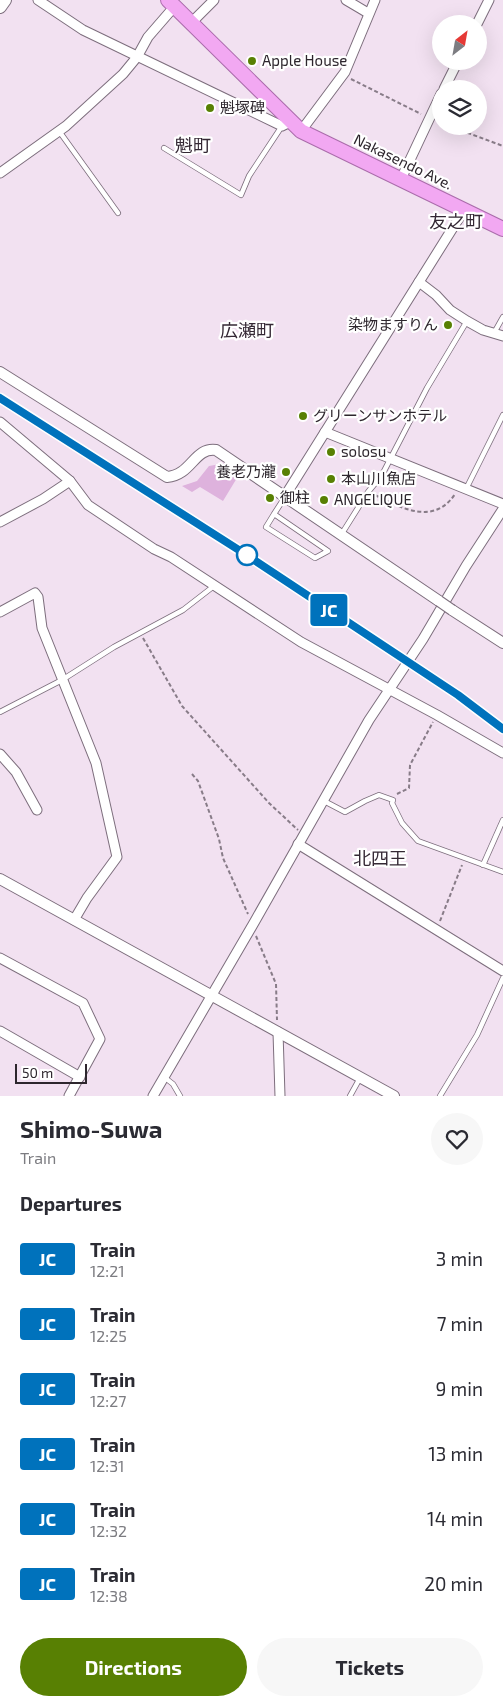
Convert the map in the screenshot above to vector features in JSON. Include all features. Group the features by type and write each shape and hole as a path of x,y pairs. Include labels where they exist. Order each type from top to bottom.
{"highway":[{"name":"Nakasendo Ave.","path":"171,3 291,127 503,229"}],"main road":[{"path":"0,7 5,0"}],"street":[{"path":"38,0 83,30 137,57 291,127 343,74 375,0"},
{"path":"191,23 214,0"},
{"path":"346,0 368,13"},
{"path":"482,15 489,0"},
{"path":"0,173 59,131 123,74 137,57 171,3"},
{"path":"401,179 432,112"},
{"path":"285,496 464,210"},
{"path":"419,282 436,294 450,310 467,321 483,330 503,336"},
{"path":"0,372 167,477 175,477 183,472 202,451 216,450 503,643"},
{"path":"0,422 70,481 88,506 154,549 171,557 215,584 301,642 390,689 503,753"},
{"path":"325,432 503,504"},
{"path":"0,522 43,499 70,481"},
{"path":"153,1096 369,720 423,640 466,566 503,509"},
{"path":"0,612 35,593 38,598 42,628 96,763 117,857 87,898 74,920"},
{"path":"0,754 16,772 37,810"},
{"path":"298,844 503,971"},
{"path":"0,879 394,1096"},
{"path":"0,958 83,1003 100,1039 69,1096"},
{"path":"0,1031 80,1077"},
{"path":"278,1032 280,1096"}],"lane":[{"path":"164,148 241,195 249,176 291,127"},
{"path":"59,131 118,214"},
{"path":"493,333 503,317"},
{"path":"341,535 368,492 382,475 427,388 467,321"},
{"path":"463,488 503,416"},
{"path":"274,514 328,551 315,558 266,527 285,496"},
{"path":"0,712 62,680 114,647 183,610 215,584"},
{"path":"323,801 345,812 379,795 393,800 392,803 402,822 418,841 503,872"},
{"path":"483,865 503,820"},
{"path":"440,1096 477,1035 503,978"},
{"path":"164,1076 173,1084 180,1096"},
{"path":"350,1096 360,1078"}],"path":[{"path":"343,74 429,118"},
{"path":"473,135 503,146"},
{"path":"368,492 415,512 428,512 436,511 446,505 463,488"},
{"path":"140,633 182,706 269,803 303,835"},
{"path":"393,800 396,794 408,788 410,764 437,715"},
{"path":"192,774 198,781 219,838 223,858 253,924 276,984 278,1032"},
{"path":"437,930 465,858"}],"shaded area":[{"path":"226,463 240,473 223,501 200,487 192,492 182,486 197,481 209,466"}],"railway":[{"path":"0,398 242,552 458,695 503,729"}],"train":[{"name":"JC","path":"0,398 242,552 458,695 503,729"}],"place":[{"name":"Apple House","path":"252,61"},
{"name":"魁塚碑","path":"210,108"},
{"name":"染物ますりん","path":"448,325"},
{"name":"グリーンサンホテル","path":"303,416"},
{"name":"solosu","path":"331,452"},
{"name":"養老乃瀧","path":"286,472"},
{"name":"本山川魚店","path":"331,479"},
{"name":"御柱","path":"270,498"},
{"name":"ANGELIQUE","path":"324,500"}],"district":[{"name":"魁町","path":"193,146"},
{"name":"友之町","path":"456,222"},
{"name":"広瀬町","path":"247,331"},
{"name":"北四王","path":"380,859"}]}
